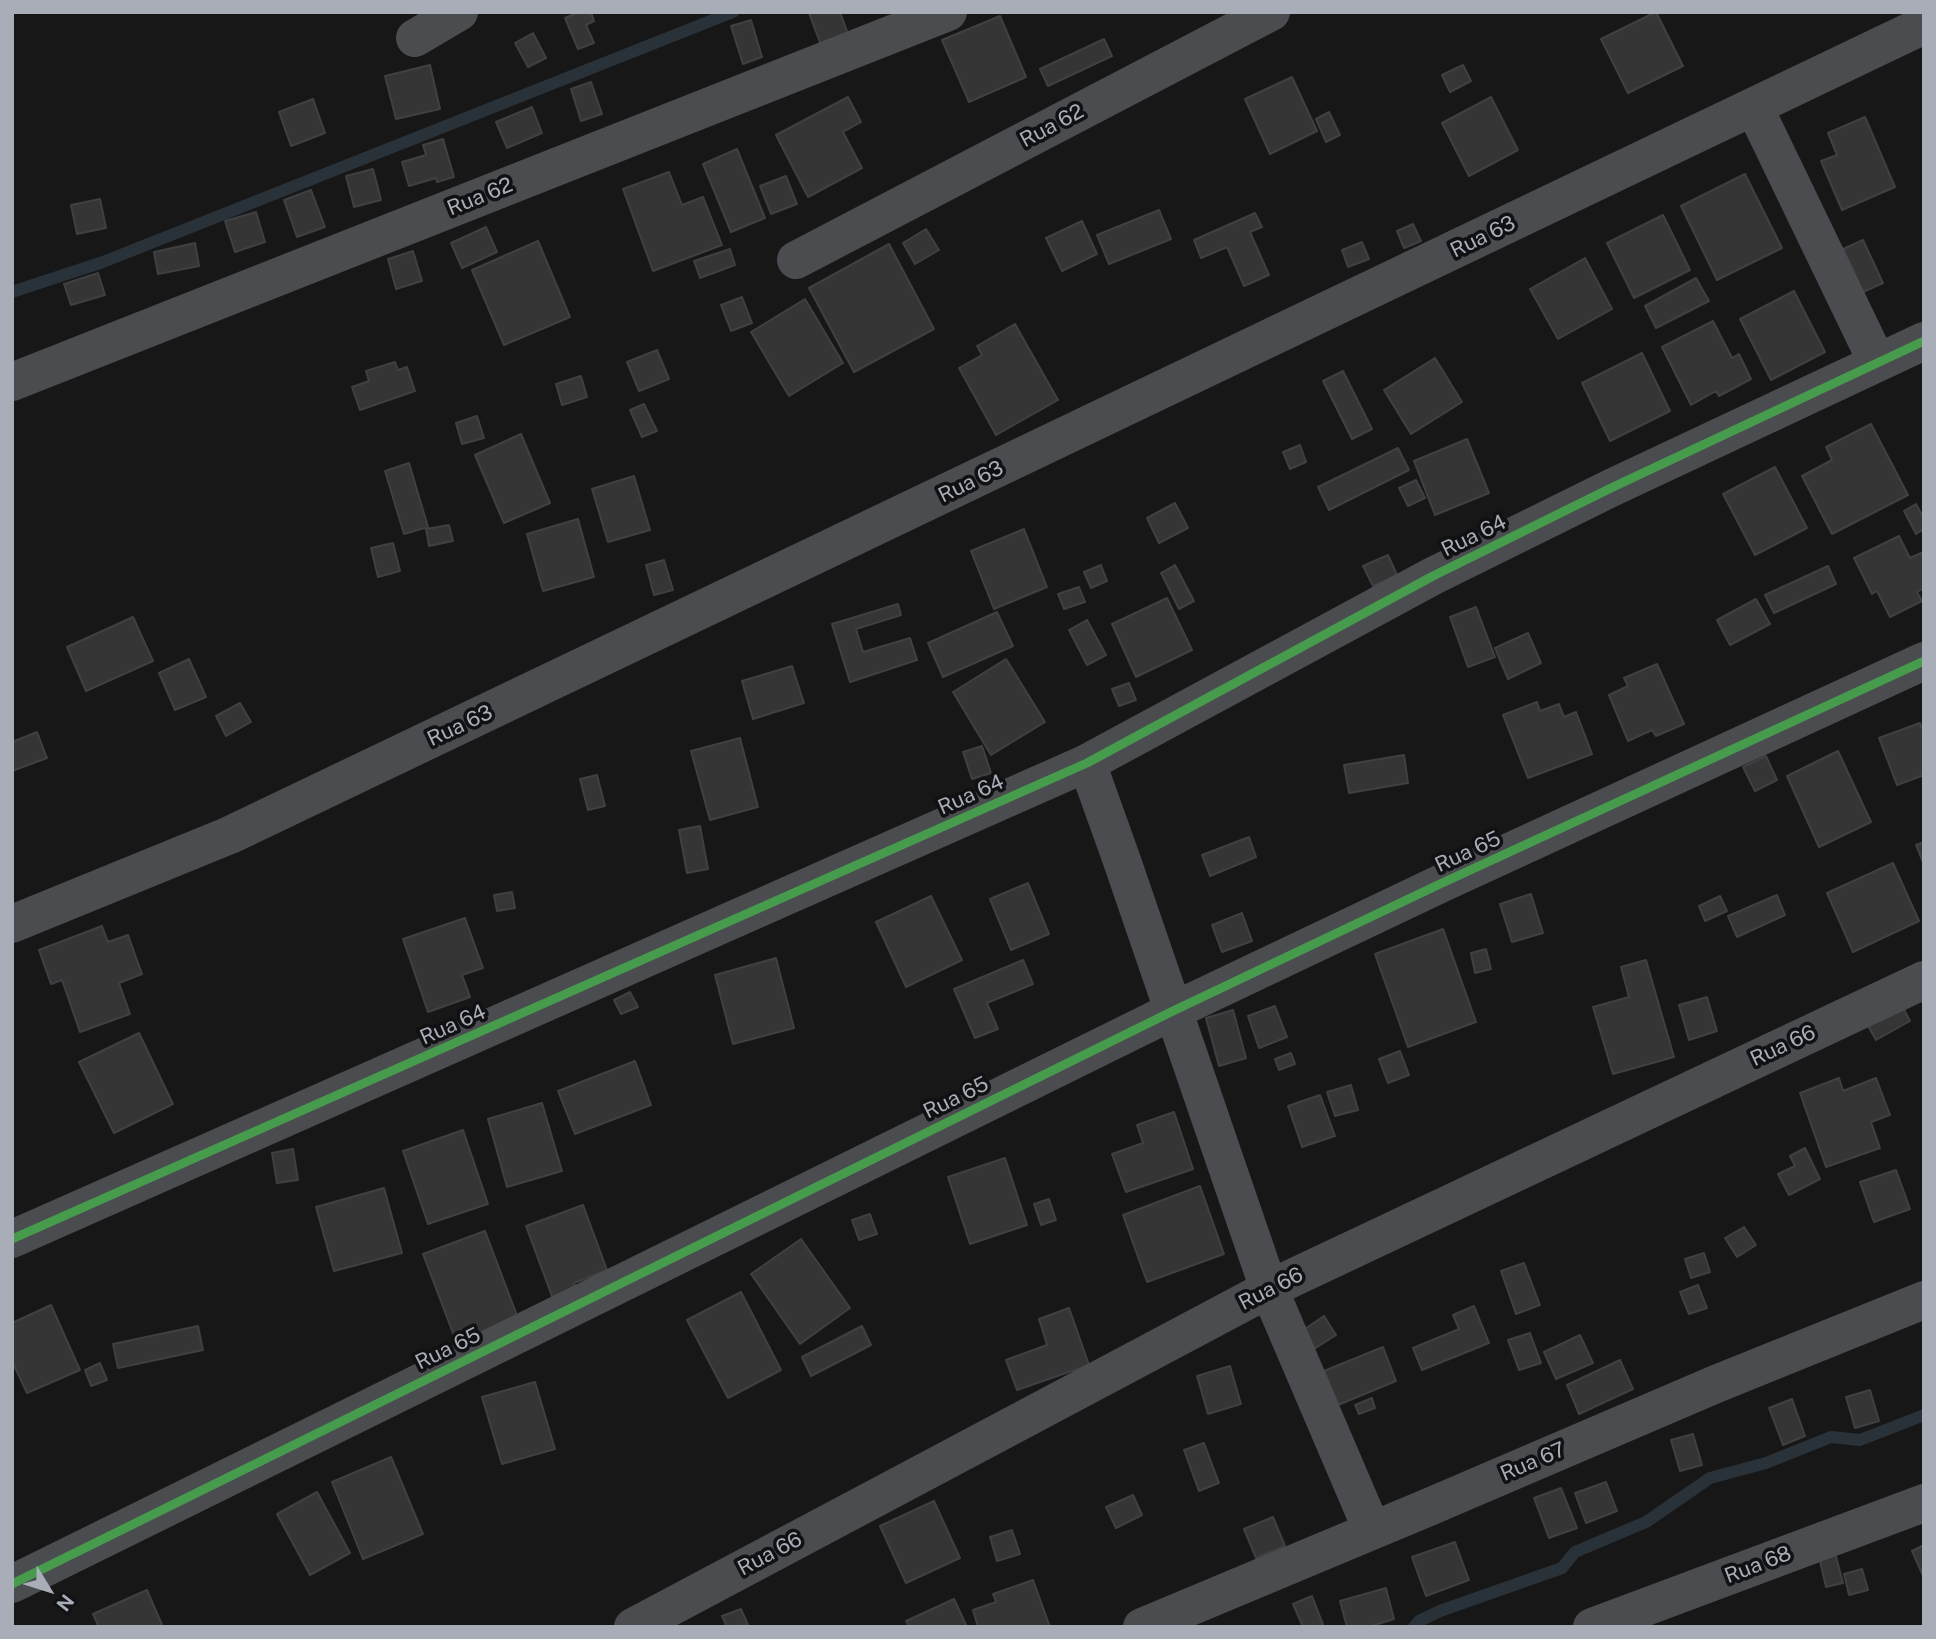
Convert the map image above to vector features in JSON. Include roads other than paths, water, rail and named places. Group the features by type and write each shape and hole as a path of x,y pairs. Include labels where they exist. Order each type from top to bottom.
{"street":[{"path":"415,38 459,12"},
{"name":"Rua 62","path":"12,382 948,12"},
{"name":"Rua 62","path":"796,260 1271,12"},
{"name":"Rua 63","path":"12,924 230,835 1924,25"},
{"path":"1754,107 1877,362"},
{"name":"Rua 64","path":"12,1239 1087,763 1433,576 1611,488 1924,341"},
{"name":"Rua 65","path":"12,1584 1173,1011 1440,884 1924,662"},
{"path":"1087,763 1269,1289 1372,1530"},
{"name":"Rua 66","path":"633,1627 1269,1289 1924,980"},
{"name":"Rua 67","path":"1142,1627 1716,1384 1924,1300"},
{"name":"Rua 68","path":"1592,1627 1924,1503"}],"waterway":[{"path":"12,292 103,262 733,12"},
{"path":"1414,1627 1419,1621 1440,1611 1562,1568 1575,1552 1646,1522 1710,1478 1766,1463 1831,1437 1860,1440 1924,1415"}]}
